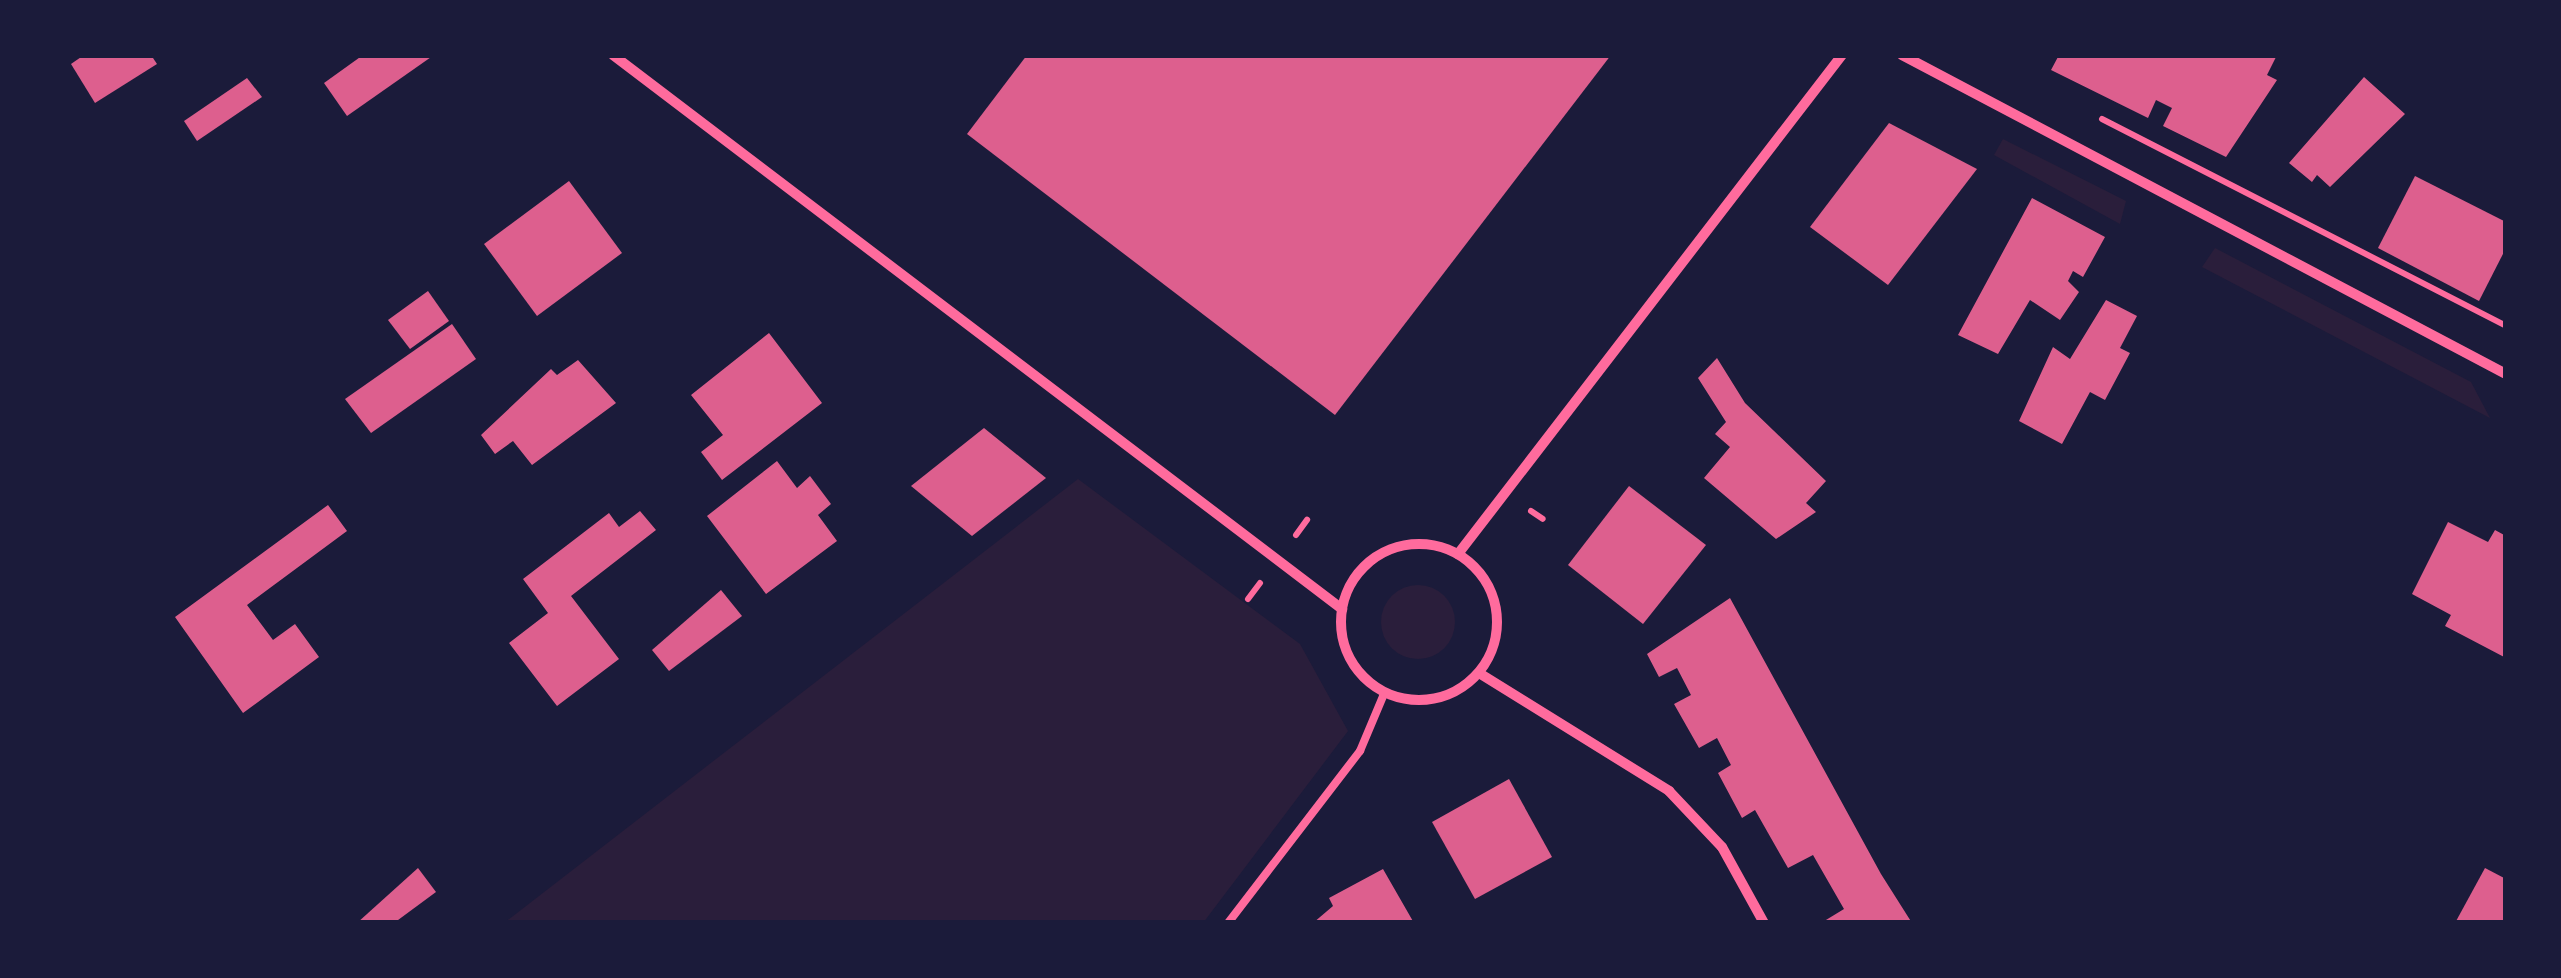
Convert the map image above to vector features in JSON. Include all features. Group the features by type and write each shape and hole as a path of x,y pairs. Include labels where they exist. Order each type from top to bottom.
{"street":[{"path":"614,55 1342,609"},
{"path":"1458,554 1842,55"},
{"path":"1902,55 2506,374"},
{"path":"1410,544 1458,554 1496,608 1479,673 1439,698 1384,694 1346,650 1342,609 1365,566 1385,552 1410,544"},
{"path":"1479,673 1669,792 1722,847 1764,923"}],"lane":[{"path":"1228,923 1360,751 1384,694"}],"path":[{"path":"2094,114 2506,326"}],"shaded area":[{"path":"2003,139 2126,201 2120,224 1994,155"},
{"path":"2215,248 2471,382 2490,418 2202,267"},
{"path":"1078,479 1300,644 1348,731 1203,923 504,923"},
{"path":"1418,585 1444,596 1455,622 1444,648 1418,659 1392,648 1381,622 1392,596"}],"building":[{"path":"84,55 151,55 157,64 95,103 71,64"},
{"path":"363,55 434,55 347,116 324,83"},
{"path":"1027,55 1611,55 1335,415 967,134"},
{"path":"2059,55 2277,55 2267,75 2277,80 2226,157 2163,126 2172,108 2156,100 2148,118 2051,70"},
{"path":"2364,77 2405,114 2330,187 2317,175 2312,182 2289,163"},
{"path":"247,78 262,97 197,141 184,121"},
{"path":"1889,123 1977,169 1888,285 1810,227"},
{"path":"2415,176 2506,222 2506,248 2479,301 2378,248"},
{"path":"569,181 622,253 537,316 484,244"},
{"path":"2032,198 2105,237 2083,277 2073,271 2068,281 2079,292 2060,320 2030,300 1998,354 1958,335"},
{"path":"428,291 449,321 410,349 388,320"},
{"path":"2106,300 2137,316 2120,348 2130,353 2105,400 2090,392 2062,444 2019,421 2053,347 2070,359"},
{"path":"452,324 476,359 371,433 345,399"},
{"path":"769,333 822,403 722,480 701,452 723,435 691,395"},
{"path":"1717,358 1745,403 1826,481 1806,503 1816,512 1776,539 1704,478 1730,447 1715,434 1726,422 1698,378"},
{"path":"578,360 616,403 532,465 513,441 495,454 481,435 551,369 557,375"},
{"path":"984,428 1046,478 972,536 911,486"},
{"path":"777,461 797,488 810,476 831,504 818,515 837,541 766,594 707,516"},
{"path":"1629,486 1706,545 1643,624 1568,565"},
{"path":"328,505 347,531 247,605 273,640 295,624 319,657 243,713 175,617"},
{"path":"640,511 656,530 571,596 619,659 557,706 509,643 548,613 523,579 609,513 619,527"},
{"path":"2448,522 2488,542 2495,530 2506,536 2506,658 2445,626 2451,615 2412,594"},
{"path":"721,590 742,616 669,671 652,650"},
{"path":"1730,598 1881,874 1912,923 1821,923 1844,909 1813,855 1788,868 1755,810 1742,818 1718,773 1731,765 1717,738 1699,748 1674,704 1691,695 1677,668 1659,677 1647,654"},
{"path":"1509,779 1552,857 1475,899 1432,822"},
{"path":"418,868 436,892 394,923 357,923"},
{"path":"2485,868 2506,879 2506,923 2455,923"},
{"path":"1383,869 1414,923 1313,923 1333,906 1329,898"}]}
